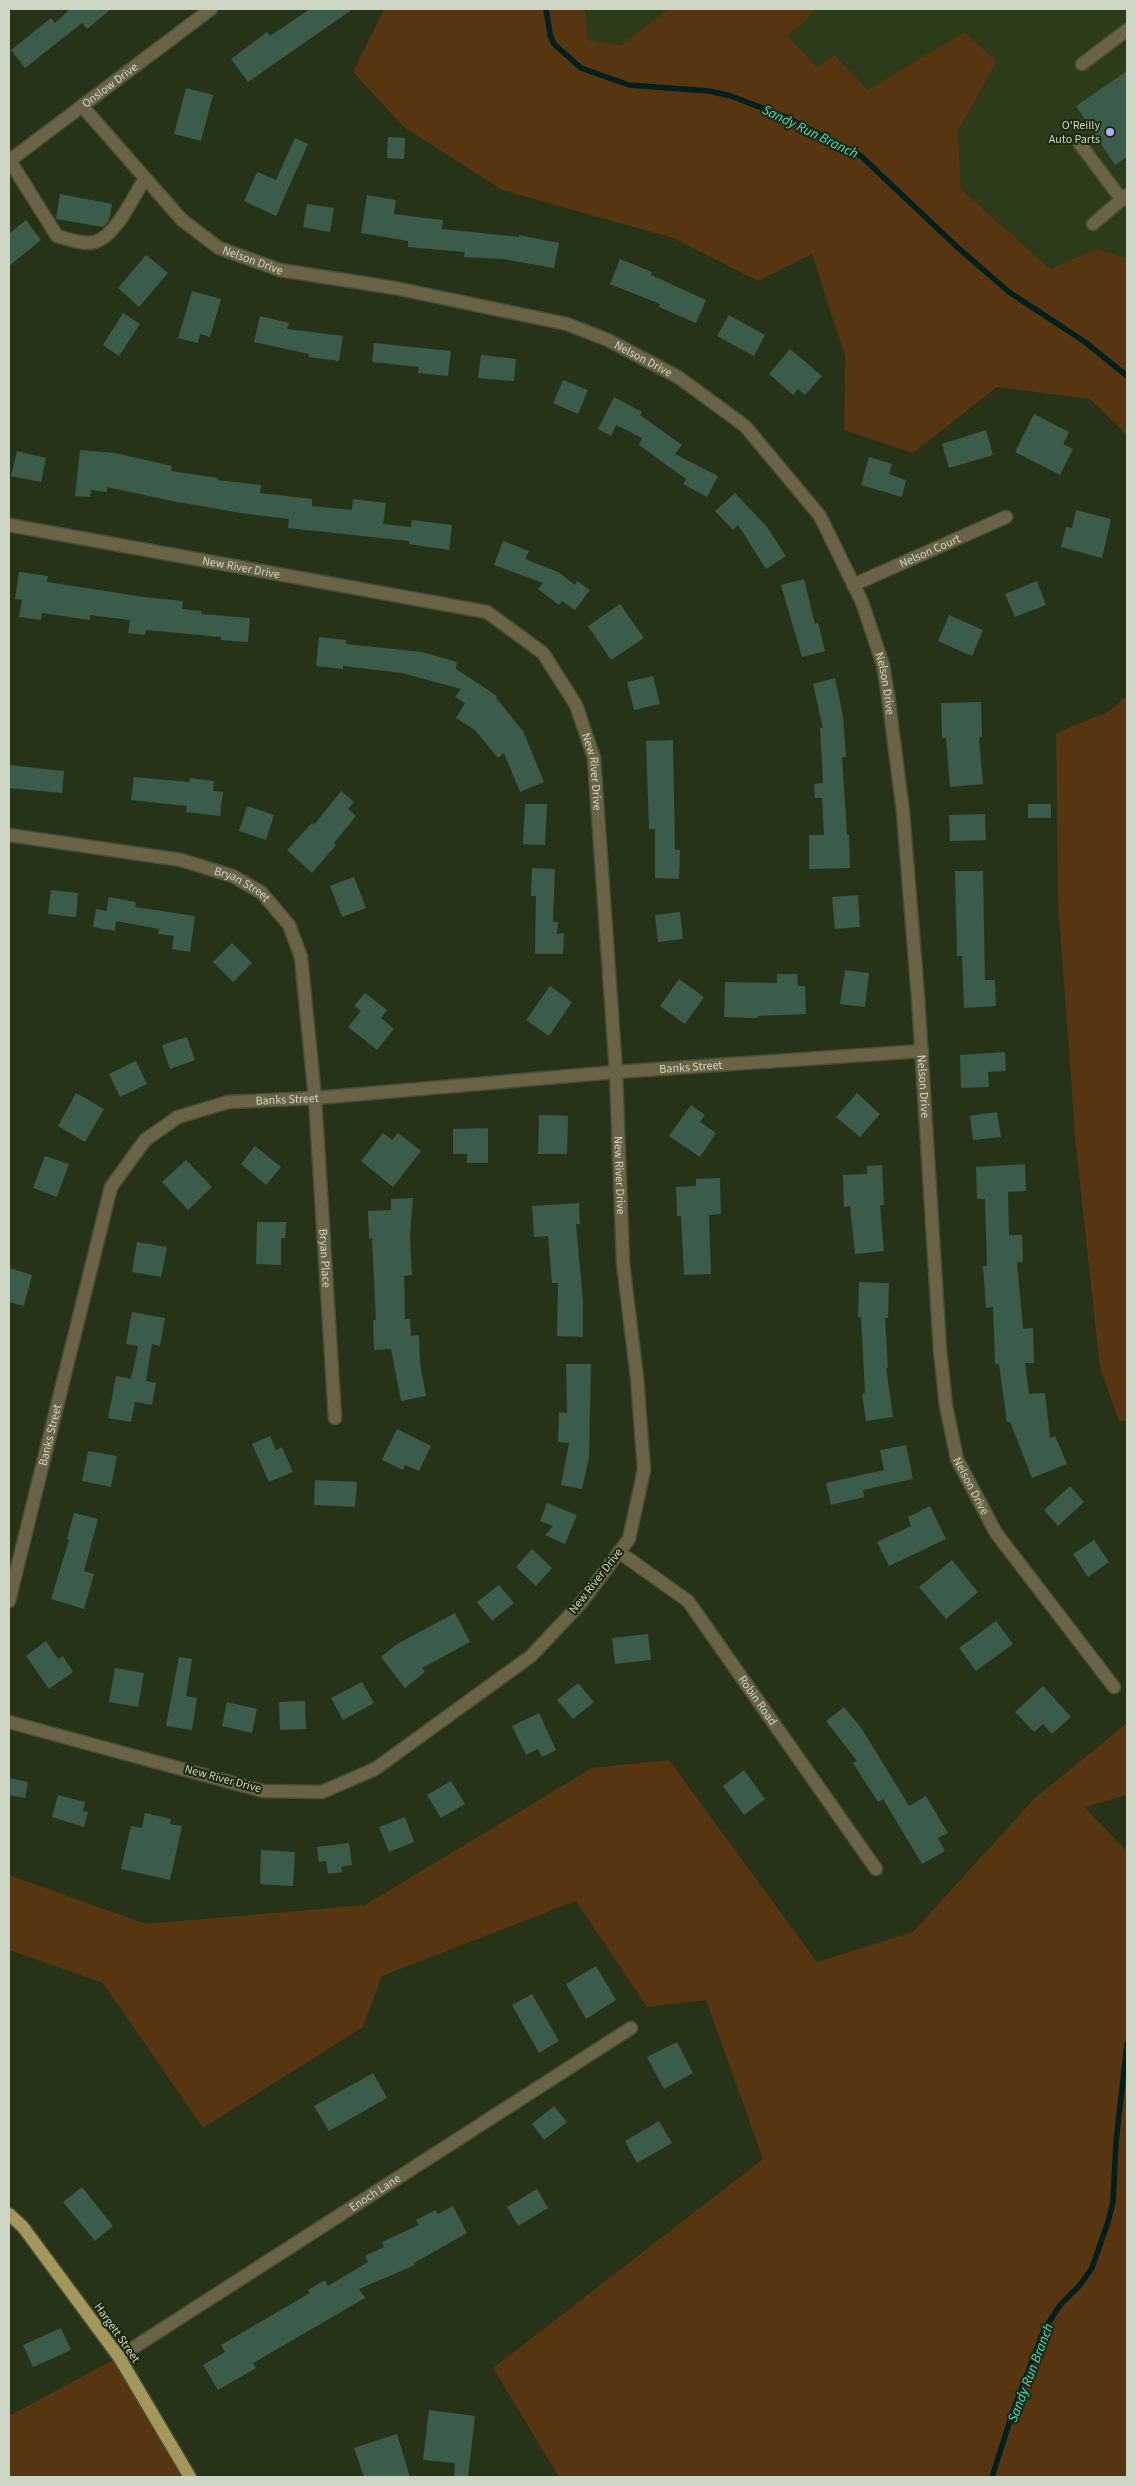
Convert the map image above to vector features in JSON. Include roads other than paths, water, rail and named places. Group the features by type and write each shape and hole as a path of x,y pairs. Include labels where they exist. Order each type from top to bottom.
{"main road":[{"name":"Hargett Street","path":"9,2214 23,2227 119,2357 190,2477"}],"street":[{"name":"Onslow Drive","path":"9,161 211,9"},
{"path":"1082,64 1127,30"},
{"name":"Nelson Drive","path":"82,106 182,220 219,248 280,270 395,288 567,324 608,340 678,377 745,426 820,516 862,602 883,664 888,695 903,812 922,1051 940,1350 946,1406 957,1459 996,1533 1114,1687"},
{"path":"1080,144 1125,198 1093,224"},
{"path":"9,161 57,236 74,241 95,242 114,229 145,178"},
{"name":"Nelson Court","path":"854,585 1006,518"},
{"name":"New River Drive","path":"9,525 487,612 543,653 576,705 594,758 616,1072 623,1263 637,1378 644,1470 629,1539 581,1603 531,1656 375,1769 322,1792 263,1791 9,1722"},
{"name":"Bryan Street","path":"9,835 181,860 233,876 262,893 289,925 301,957 315,1098"},
{"name":"Banks Street","path":"9,1600 111,1187 145,1140 178,1117 228,1102 315,1098 616,1072 922,1051"},
{"name":"Bryan Place","path":"315,1098 335,1418"},
{"name":"Robin Road","path":"619,1552 688,1601 876,1869"},
{"name":"Enoch Lane","path":"119,2357 631,2028"}],"waterway":[{"name":"Sandy Run Branch","path":"546,9 550,34 554,44 581,68 629,85 709,91 731,96 786,117 861,156 956,246 1009,292 1085,342 1127,376"},
{"name":"Sandy Run Branch","path":"992,2477 1013,2411 1044,2330 1060,2305 1080,2285 1092,2268 1108,2222 1113,2202 1116,2142 1127,2044"}],"place":[{"name":"O'Reilly Auto Parts","path":"1110,132"}]}
